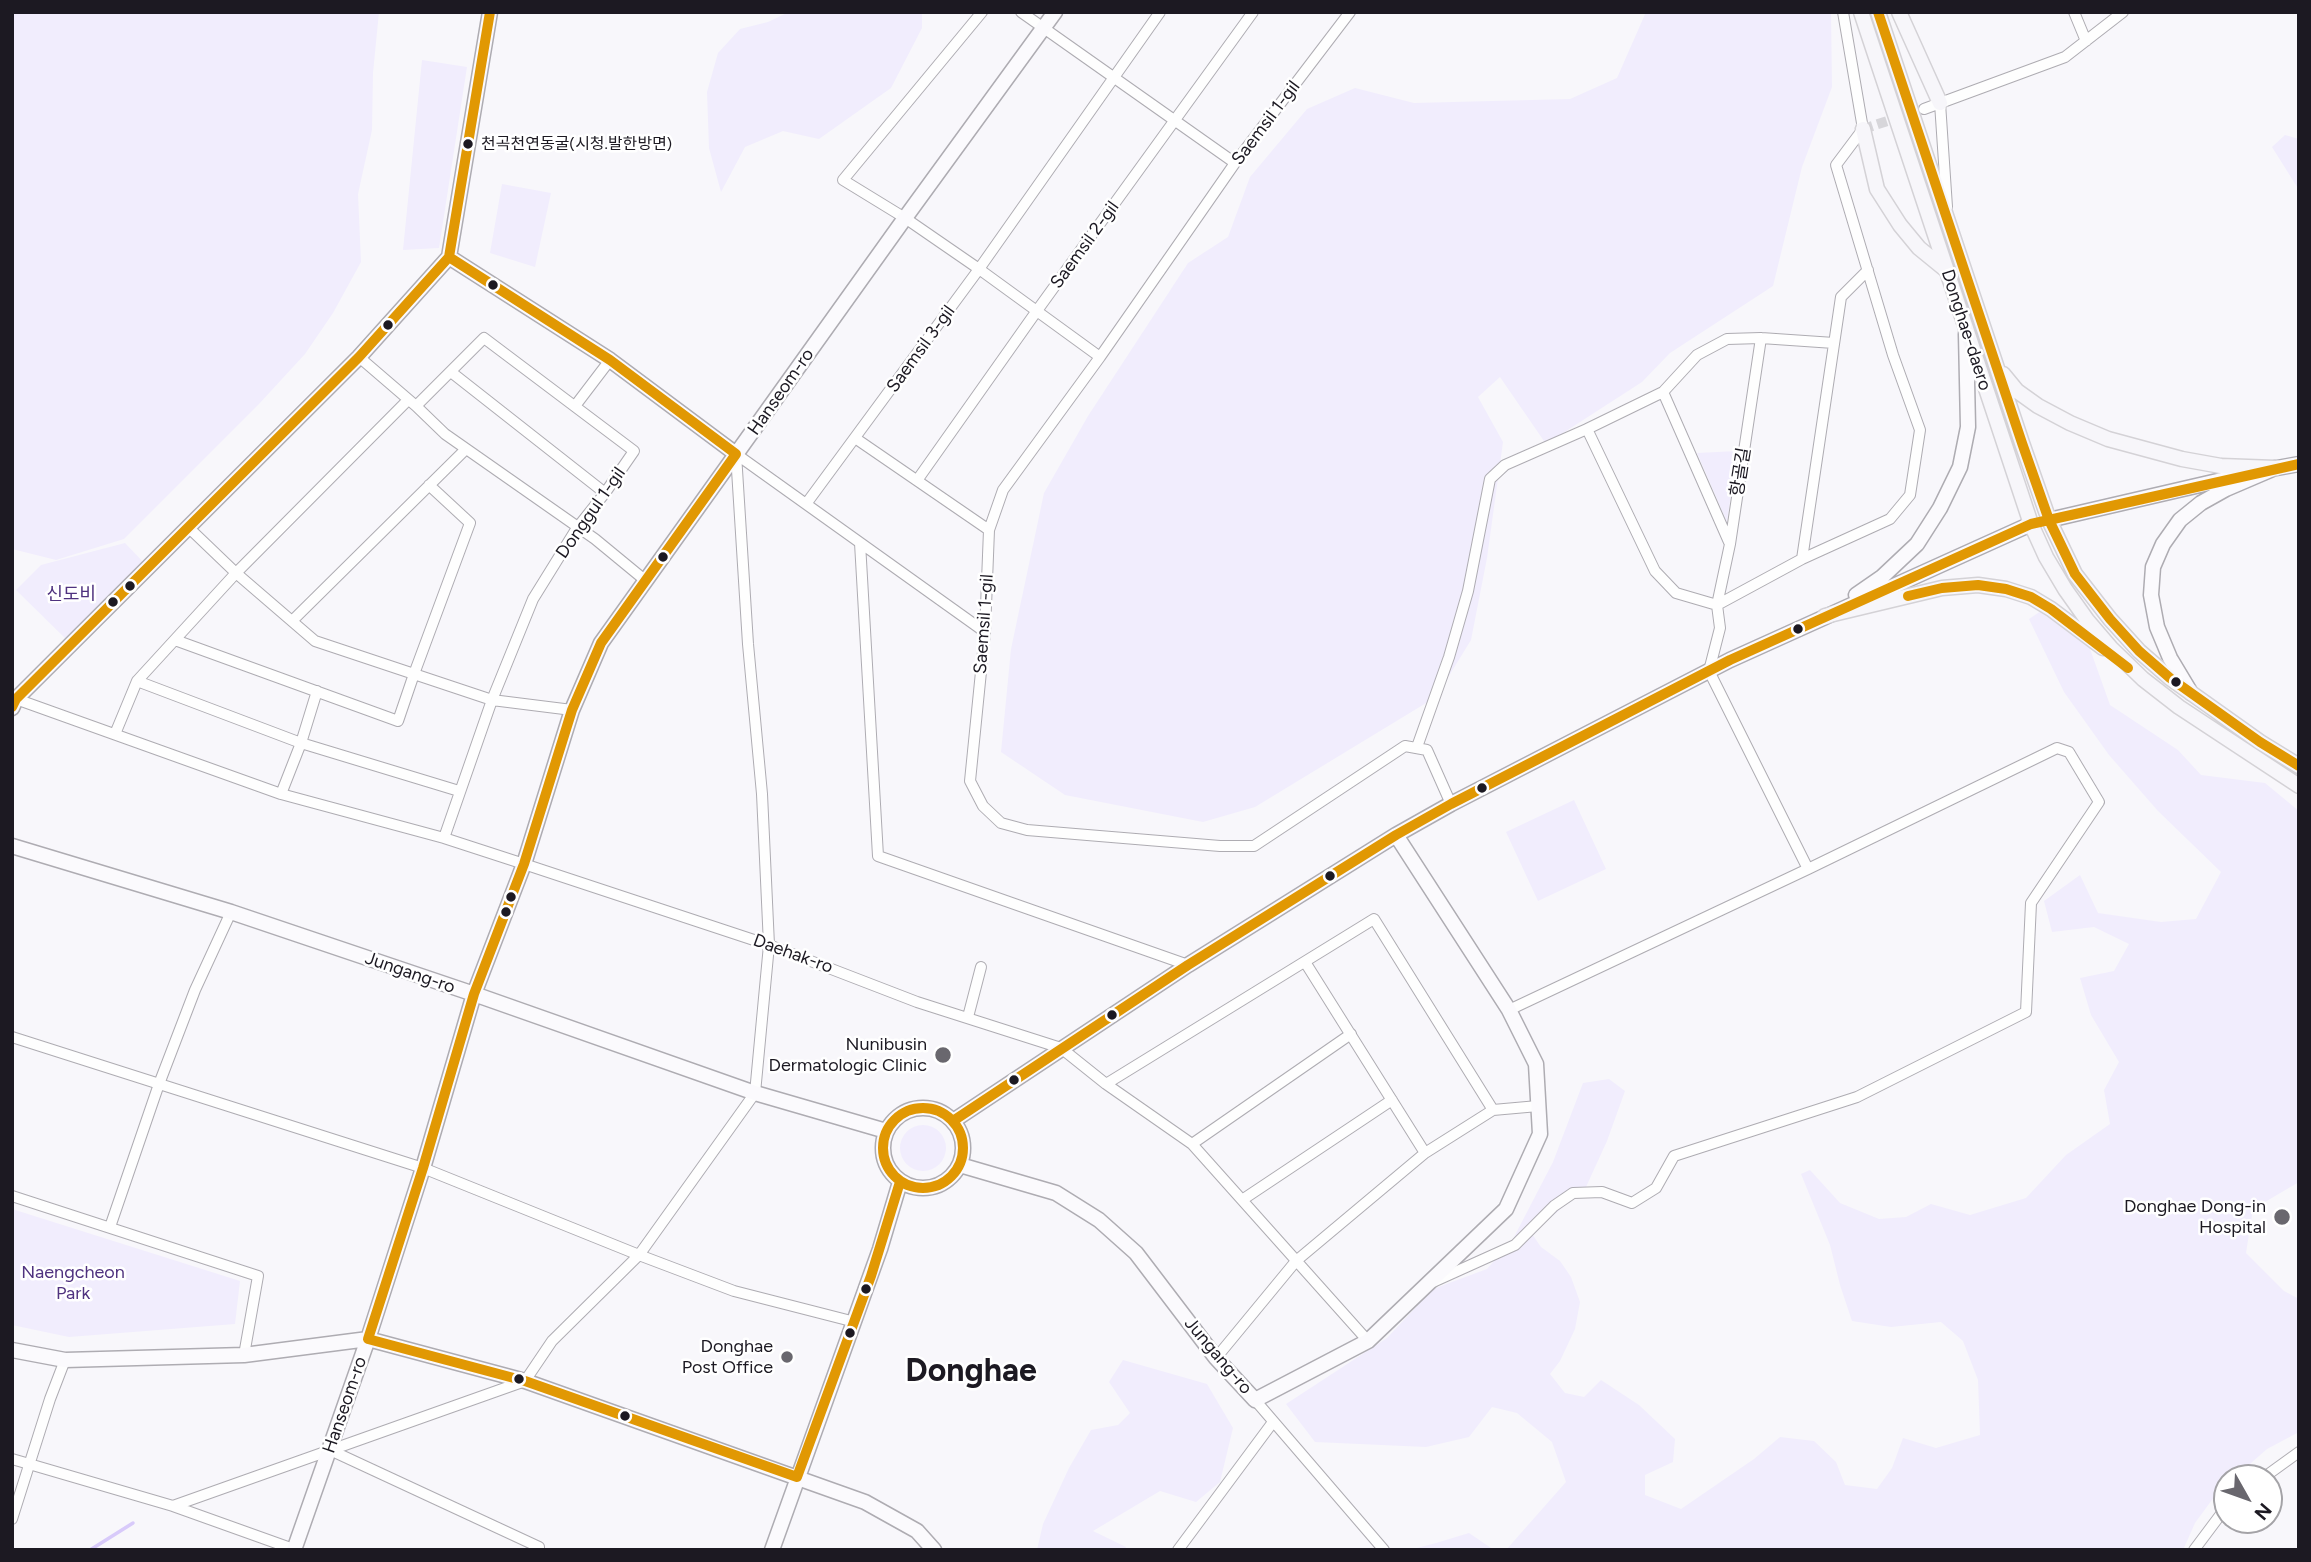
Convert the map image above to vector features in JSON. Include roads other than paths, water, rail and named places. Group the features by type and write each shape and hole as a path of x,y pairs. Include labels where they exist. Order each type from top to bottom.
{"main road":[{"name":"Donghae-daero","path":"1861,12 2031,524 2064,589 2111,648 2143,679 2190,714 2299,786"},
{"path":"1878,12 2049,520 2075,574 2110,620 2139,651 2191,693 2299,766"},
{"path":"1899,12 1940,103"},
{"path":"1863,130 1877,189 1899,225 1946,270"},
{"path":"1997,366 2017,391 2038,406 2108,439 2182,459 2221,466 2275,468"},
{"path":"2031,524 2049,520"},
{"path":"1825,616 1942,588 1978,585 2006,589 2031,597 2051,609 2143,679"}],"street":[{"path":"14,703 359,357 449,257 490,12"},
{"path":"982,12 843,180 905,218 1100,357"},
{"path":"1021,12 1236,163"},
{"name":"Hanseom-ro","path":"295,1550 368,1339 423,1168 474,994 524,863 572,710 601,643 1055,12"},
{"name":"Saemsil 3-gil","path":"806,504 979,269 1160,12"},
{"name":"Saemsil 2-gil","path":"918,480 1253,12"},
{"name":"Saemsil 1-gil","path":"1350,12 1236,163 1003,490 989,530 985,632 970,780 983,806 1001,822 1027,830 1220,846 1254,846 1405,746 1417,747"},
{"path":"1587,429 1655,571 1676,593 1717,605 1802,559 1890,519 1910,495 1920,430 1893,355 1836,165 1863,130 1843,12"},
{"path":"2074,12 2086,41"},
{"path":"1924,109 2065,57 2123,12"},
{"path":"1940,103 1948,220"},
{"path":"449,257 610,360 736,454 985,632"},
{"path":"1802,559 1841,297 1868,270"},
{"path":"1825,616 1882,577 1917,544 1940,508 1960,467 1968,427 1965,329"},
{"name":"Donggul 1-gil","path":"137,681 236,573 412,403 452,372 484,338 634,452 606,493 577,528 533,599 492,700 444,838"},
{"path":"1451,804 1427,750 1417,747 1449,657 1468,591 1490,479 1505,465 1663,392 1697,355 1727,339 1761,338 1834,343"},
{"name":"항골길","path":"1709,671 1720,628 1717,605 1730,544 1761,338"},
{"path":"359,357 444,434 595,540 646,581"},
{"path":"575,406 610,360"},
{"path":"452,372 606,493"},
{"path":"1663,392 1730,544"},
{"path":"855,438 989,530"},
{"path":"292,621 466,449"},
{"path":"173,1506 525,1381 552,1341 639,1255 755,1093 769,945 762,794 747,631 736,454"},
{"path":"2049,520 2299,464"},
{"path":"2191,693 2170,658 2157,627 2151,595 2153,567 2162,544 2180,520 2218,493 2275,468"},
{"path":"175,640 398,721 470,523 429,485"},
{"path":"953,1121 1188,965 1396,835 1451,804 1709,671 2031,524"},
{"path":"188,527 236,573 315,640 492,700 572,710"},
{"path":"860,543 878,856 1188,965"},
{"path":"1709,671 1808,869"},
{"path":"115,734 137,681 301,743 459,791"},
{"path":"281,794 317,691"},
{"name":"Daehak-ro","path":"14,703 115,734 281,794 444,838 524,863 769,945 917,1002 1060,1048 1192,1144 1368,1341"},
{"path":"1426,1286 1515,1245 1554,1206 1573,1193 1602,1192 1632,1203 1656,1188 1674,1156 1857,1097 2026,1012 2031,903 2099,802 2069,752 2057,748 1509,1010"},
{"path":"1216,1358 1296,1261 1425,1153 1493,1110 1538,1106 1536,1065 1509,1010 1396,835"},
{"name":"Jungang-ro","path":"12,846 230,912 755,1093 886,1131"},
{"path":"110,1227 159,1084 195,990 230,912"},
{"path":"1106,1084 1374,919 1493,1110"},
{"path":"1305,961 1425,1153"},
{"path":"968,1017 981,967"},
{"path":"1192,1144 1351,1034"},
{"path":"12,1037 423,1168 734,1291 855,1322"},
{"path":"1242,1200 1392,1100"},
{"name":"Jungang-ro","path":"960,1165 1056,1193 1099,1220 1136,1253 1216,1358 1255,1401 1368,1341 1506,1209 1540,1134 1538,1106"},
{"path":"918,1107 934,1108 947,1114 953,1121 964,1143 960,1165 951,1177 932,1188 913,1188 900,1182 886,1165 883,1151 886,1131 895,1118 918,1107"},
{"path":"772,1550 855,1322 900,1182"},
{"path":"12,1196 258,1276 244,1355"},
{"path":"12,1350 65,1360 244,1355 368,1339 525,1381 865,1502 917,1531 934,1550"},
{"path":"12,1519 65,1360"},
{"path":"1255,1401 1384,1550"},
{"path":"1179,1550 1273,1422"},
{"path":"330,1450 540,1547 539,1550"},
{"path":"2282,1464 2299,1452"},
{"path":"12,1459 173,1506 295,1550"},
{"path":"2194,1550 2213,1525"}],"waterway":[{"path":"90,1550 133,1523"}],"tunnel":[{"path":"1863,129 1924,109"}],"place":[{"name":"천곡천연동굴(시청.발한방면)","path":"468,144"},
{"name":"Nunibusin Dermatologic Clinic","path":"943,1055"},
{"name":"Donghae Dong-in Hospital","path":"2282,1217"},
{"name":"Donghae Post Office","path":"787,1357"}],"district":[{"name":"Donghae","path":"971,1372"}],"park label":[{"name":"신도비","path":"71,595"},
{"name":"Naengcheon Park","path":"73,1283"}]}
